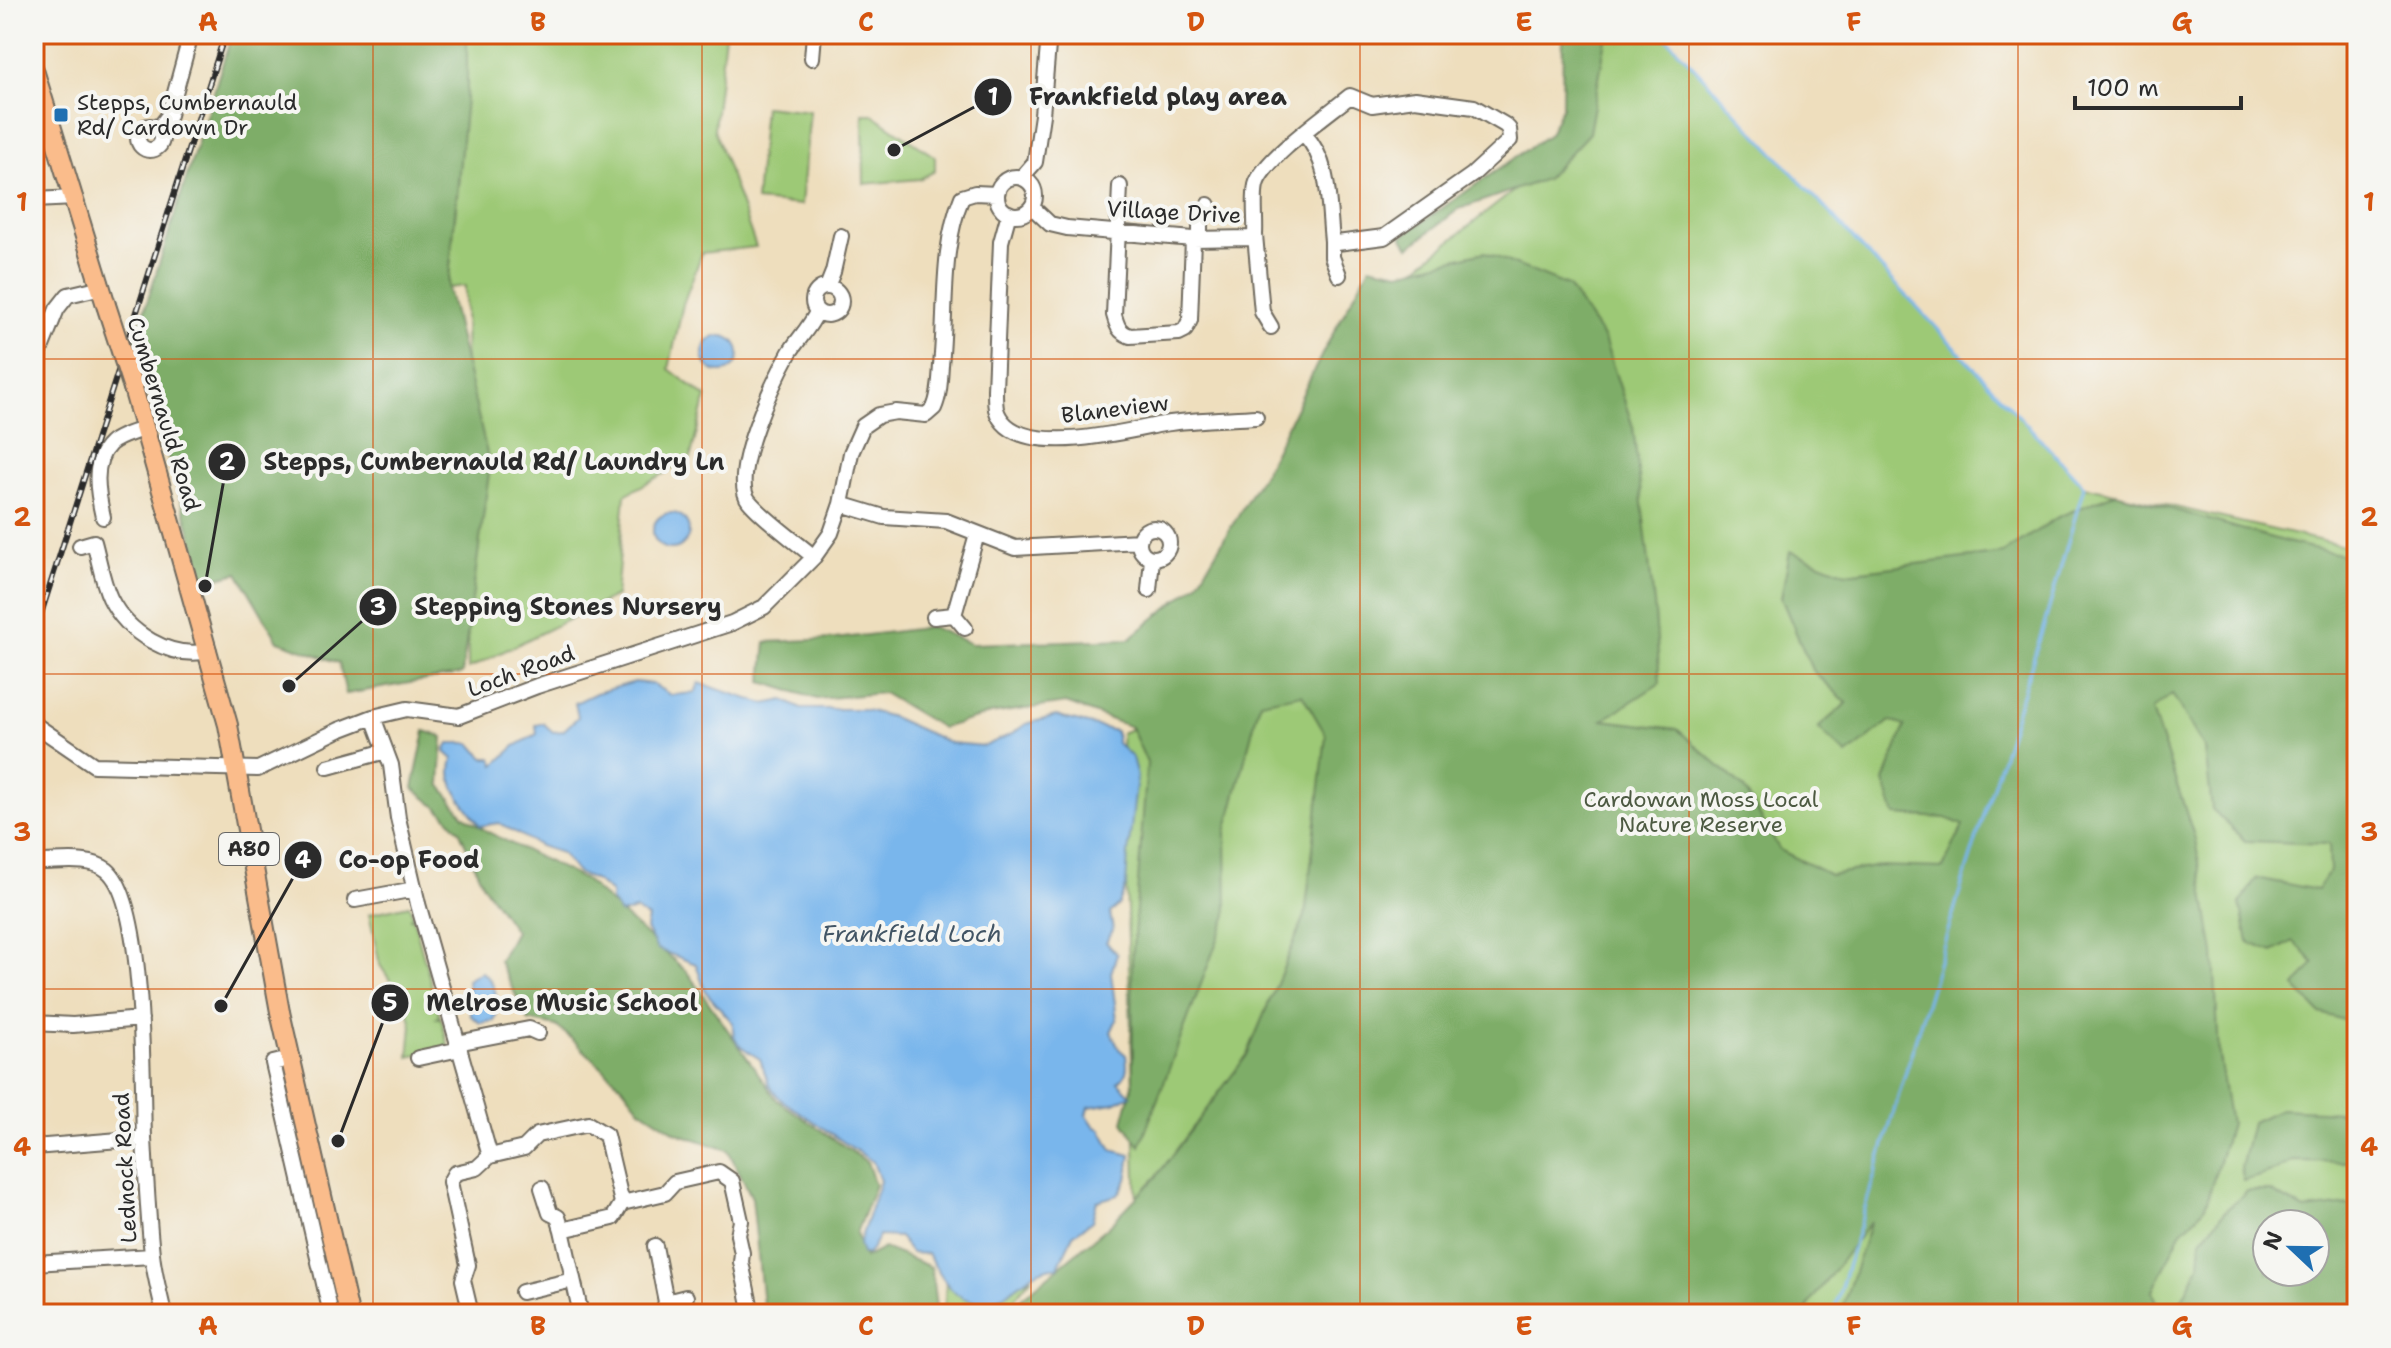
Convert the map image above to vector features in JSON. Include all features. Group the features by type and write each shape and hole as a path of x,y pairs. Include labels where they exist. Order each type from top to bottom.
{"main road":[{"name":"Cumbernauld Road","path":"34,70 145,428 228,725 290,1059 349,1314"}],"street":[{"path":"159,128 169,115 191,34"},
{"path":"812,58 814,34"},
{"path":"1022,177 1035,162 1049,34"},
{"name":"Village Drive","path":"1032,207 1057,227 1196,239 1250,238 1255,235 1256,185 1263,171 1350,96 1372,105 1415,99 1474,107 1505,125 1510,133 1507,145 1472,175 1384,237 1343,243 1332,241"},
{"path":"1304,134 1314,144 1325,173 1332,257 1339,275"},
{"path":"1013,177 1022,177 1035,192 1032,207 1021,214 1009,213 998,202 997,194 1005,180 1013,177"},
{"path":"1120,186 1114,315 1118,327 1130,336 1185,330 1190,320 1196,239 1200,220 1208,205"},
{"name":"Loch Road","path":"34,724 94,765 258,769 373,717 407,709 459,716 537,686 732,623 764,607 814,557 831,533 841,504 851,453 863,426 879,415 896,412 926,415 934,408 944,339 947,262 956,211 962,197 975,193 997,194"},
{"path":"34,200 75,198"},
{"name":"Blaneview","path":"1009,213 1001,242 995,390 997,411 1007,425 1032,437 1056,439 1099,437 1166,424 1256,417"},
{"path":"1255,235 1262,312 1271,327"},
{"path":"814,557 748,499 741,483 744,464 765,403 791,350 812,324 817,312 813,303 815,294 827,287 841,236"},
{"path":"817,312 830,316 841,307 839,293 827,287"},
{"path":"34,366 57,309 68,295 104,296"},
{"path":"103,517 96,487 104,453 111,442 145,428"},
{"path":"841,504 884,517 946,521 1015,548 1139,541"},
{"path":"1153,528 1166,535 1168,550 1161,557 1152,559 1143,554 1139,541 1144,532 1153,528"},
{"path":"954,615 977,534"},
{"path":"80,546 94,542 110,597 126,623 173,651 195,654 209,651"},
{"path":"1149,590 1152,559"},
{"path":"934,617 954,615"},
{"path":"954,615 965,628"},
{"path":"373,717 391,765 398,818 415,889 490,1156"},
{"path":"328,767 386,751"},
{"name":"Lednock Road","path":"34,865 41,862 89,862 107,869 121,889 131,932 141,1019 144,1138 152,1256 164,1314"},
{"path":"355,900 415,889"},
{"path":"34,1023 73,1025 141,1019"},
{"path":"418,1058 521,1030 538,1033"},
{"path":"290,1059 273,1063 331,1314"},
{"path":"471,1314 463,1280 468,1265 450,1182 455,1173 477,1168 490,1156 524,1148 537,1135 588,1124 606,1135 622,1203 613,1218 562,1230"},
{"path":"34,1147 144,1138"},
{"path":"622,1203 665,1193 675,1182 719,1172 732,1181 741,1221 738,1235 741,1262 752,1314"},
{"path":"542,1188 550,1213 558,1217 581,1314"},
{"path":"655,1246 664,1308 686,1297"},
{"path":"34,1263 152,1256"},
{"path":"522,1292 573,1280"}],"green space":[{"path":"232,34 467,34 467,88 448,288 490,466 462,674 346,694 339,663 278,641 238,573 205,581 134,343"},
{"path":"427,34 725,34 714,129 756,247 702,253 683,304 669,369 706,397 690,459 625,495 616,596 468,669 465,286 448,288 459,177"},
{"path":"1563,34 1607,34 1589,133 1546,179 1459,209 1409,247 1402,236 1549,134 1562,107"},
{"name":"Cardowan Moss Local Nature Reserve","path":"1606,34 1663,34 2084,486 2357,549 2357,1314 1083,1314 1140,1296 1121,733 1213,696 1349,321 1578,140"},
{"path":"764,106 810,111 801,205 756,201"},
{"path":"863,114 872,114 935,157 935,171 920,179 864,184"},
{"name":"Cardowan Moss Local Nature Reserve","path":"1484,252 1568,286 1604,339 1633,427 1655,612 1660,683 1603,720 1677,729 1743,787 1780,850 1830,875 1879,866 1943,868 1963,825 1946,818 1895,815 1884,781 1905,726 1890,721 1847,755 1818,728 1847,703 1812,670 1781,598 1790,551 1846,573 2003,553 2058,517 2116,493 2286,542 2357,558 2357,1024 2320,1013 2295,987 2314,963 2294,941 2273,952 2248,942 2240,904 2256,878 2317,890 2330,871 2329,844 2245,841 2212,809 2205,749 2172,694 2152,710 2195,839 2214,953 2219,1056 2230,1124 2205,1208 2181,1232 2153,1291 2159,1309 2180,1303 2199,1266 2201,1240 2226,1210 2247,1191 2270,1191 2301,1208 2251,1208 2251,1288 2331,1288 2331,1208 2322,1208 2357,1204 2357,1314 1840,1314 1871,1221 1809,1304 1806,1314 1002,1314 1109,1226 1156,1177 1247,1055 1305,916 1326,735 1302,694 1260,702 1226,832 1227,915 1140,1146 1123,1122 1133,1084 1132,961 1147,763 1131,727 1066,703 990,714 942,728 883,693 817,699 762,682 766,642 835,639 932,627 971,644 1129,639 1198,583 1269,463 1324,350 1370,266 1400,272"},
{"path":"425,731 443,737 440,784 463,815 488,832 585,880 687,972 777,1100 867,1162 875,1185 856,1233 865,1258 884,1248 931,1267 937,1314 764,1314 752,1198 728,1150 677,1133 640,1109 622,1086 556,1026 528,1020 499,961 515,931 483,885 460,832 444,813 413,788"},
{"path":"409,905 413,916 409,918 413,918 440,1016 437,1018 441,1018 449,1048 409,1057 412,1026 407,1006 380,965 369,914"},
{"path":"2280,1109 2340,1112 2357,1118 2357,1162 2292,1161 2275,1171 2244,1181 2241,1168 2252,1122"},
{"path":"1032,1277 1002,1314 944,1314 946,1280 956,1294 1021,1283"}],"water":[{"path":"721,336 734,341 739,354 734,367 721,372 708,367 703,354 708,341"},
{"path":"671,513 684,518 689,531 684,544 671,549 658,544 653,531 658,518"},
{"name":"Frankfield Loch","path":"635,682 652,684 671,695 695,693 699,683 764,704 784,700 801,709 862,709 892,717 950,743 985,746 1026,724 1056,716 1116,731 1117,743 1132,757 1137,777 1126,886 1119,904 1110,913 1113,930 1106,942 1117,954 1111,973 1117,1019 1111,1032 1119,1049 1126,1055 1127,1063 1125,1074 1118,1082 1131,1095 1114,1103 1089,1107 1087,1115 1095,1127 1101,1129 1112,1150 1131,1155 1127,1180 1118,1195 1097,1201 1092,1221 1073,1235 1058,1267 1033,1274 1011,1291 987,1302 973,1301 957,1294 927,1254 911,1253 899,1237 879,1236 868,1254 862,1254 859,1244 880,1181 873,1162 780,1099 769,1085 760,1059 740,1045 734,1036 733,1023 705,991 696,964 657,949 646,929 648,918 636,910 620,914 611,900 611,893 596,881 577,873 561,853 540,846 499,823 480,826 454,787 451,778 453,759 445,752 449,743 471,743 484,758 492,758 495,765 515,746 537,734 536,725 543,723 553,732 563,731 578,717 575,703 596,693"},
{"path":"481,972 494,987 497,1008 494,1021 480,1023 471,1016 467,980"}],"waterway":[{"path":"1663,34 2084,486 1833,1314"},
{"path":"970,1314 980,1303"}],"railway":[{"path":"34,636 225,34"}],"place":[{"name":"Stepps, Cumbernauld Rd/ Cardown Dr","path":"61,115"},
{"name":"Frankfield play area","path":"894,150"},
{"name":"Stepps, Cumbernauld Rd/ Laundry Ln","path":"205,586"},
{"name":"Stepping Stones Nursery","path":"289,686"},
{"name":"Co-op Food","path":"221,1006"},
{"name":"Melrose Music School","path":"338,1141"}]}
